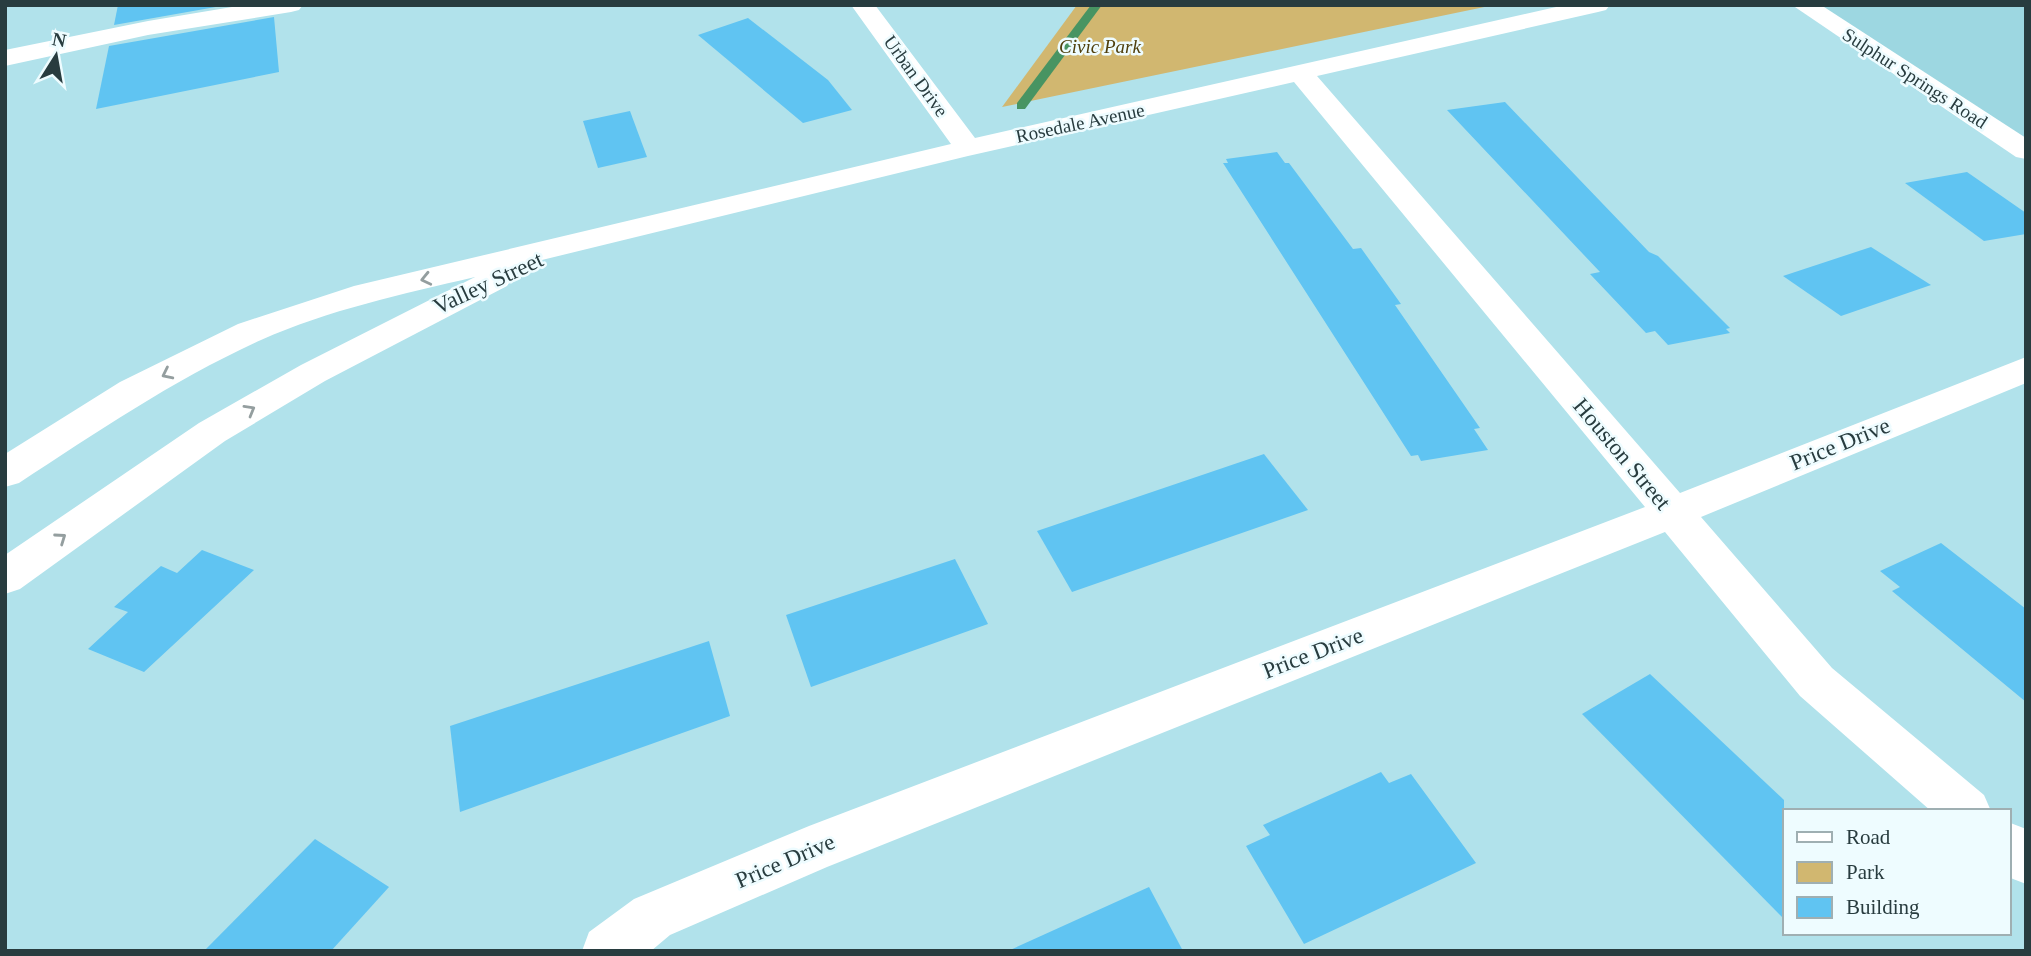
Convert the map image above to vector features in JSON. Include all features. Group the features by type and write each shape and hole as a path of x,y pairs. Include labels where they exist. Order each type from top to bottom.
{"street":[{"path":"5,58 148,28 291,5"},
{"name":"Urban Drive","path":"863,5 968,148"},
{"name":"Rosedale Avenue","path":"564,247 968,148 1598,5"},
{"name":"Sulphur Springs Road","path":"1804,5 2026,151"},
{"name":"Houston Street","path":"1301,74 1816,682 1965,809"},
{"path":"1149,78 1195,98"},
{"name":"Valley Street","path":"5,473 132,391 250,332 366,293 564,247"},
{"name":"Valley Street","path":"5,577 212,432 433,308 564,247"},
{"name":"Price Drive","path":"608,951 652,917 808,850 1671,513 2026,369"},
{"path":"2010,848 2026,860"}],"shaded area":[{"path":"1804,5 2026,5 2026,152"}],"green space":[{"name":"Civic Park","path":"1077,5 1494,5 1002,107"}],"building":[{"path":"118,5 227,5 114,25"},
{"path":"274,17 279,72 96,109 109,46"},
{"path":"748,18 828,80 852,110 803,123 698,35"},
{"path":"1505,102 1649,252 1658,256 1730,328 1726,329 1730,333 1668,345 1655,331 1646,333 1590,274 1600,272 1447,110"},
{"path":"630,111 647,157 598,168 583,121"},
{"path":"1277,152 1285,163 1289,163 1353,249 1361,248 1401,304 1395,305 1480,428 1474,429 1488,450 1421,461 1418,455 1411,456 1223,163 1228,163 1226,159"},
{"path":"1967,172 2026,213 2026,234 1984,241 1905,183"},
{"path":"1871,247 1931,285 1841,316 1783,276"},
{"path":"1264,454 1308,510 1072,592 1037,531"},
{"path":"1941,543 2026,609 2026,702 1892,591 1900,587 1880,571"},
{"path":"202,550 254,570 144,672 88,649 128,612 114,607 161,566 177,573"},
{"path":"955,559 988,624 811,687 786,615"},
{"path":"709,641 730,716 460,812 450,726"},
{"path":"1650,674 1784,800 1783,918 1582,714"},
{"path":"1381,772 1389,783 1411,774 1476,863 1304,944 1246,846 1270,835 1263,825"},
{"path":"315,839 389,887 331,951 204,951"},
{"path":"1149,887 1183,951 1008,951"}],"waterway":[{"path":"1021,106 1097,5"}]}
